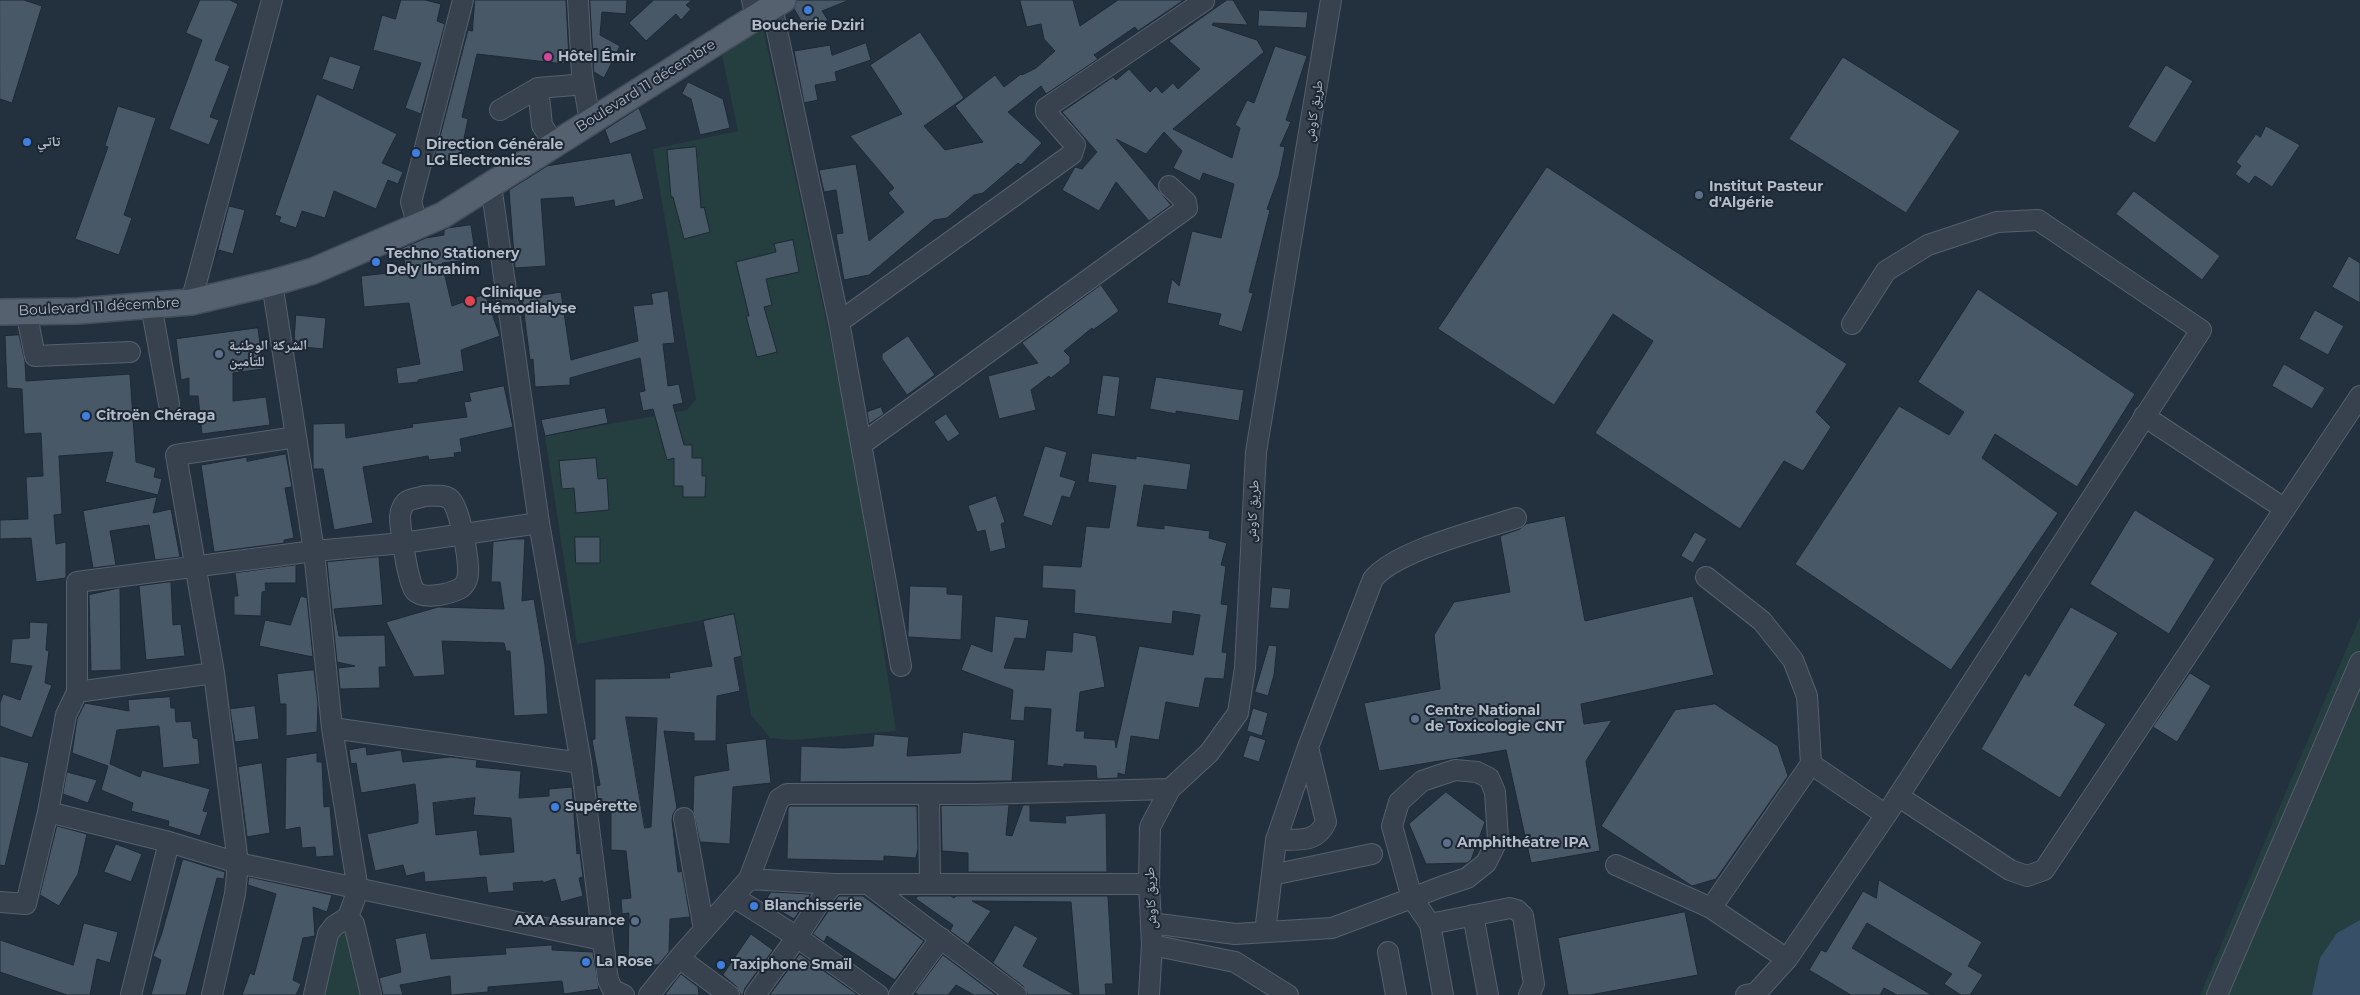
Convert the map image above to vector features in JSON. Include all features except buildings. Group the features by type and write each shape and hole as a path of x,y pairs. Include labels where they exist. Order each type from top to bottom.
{"main road":[{"name":"Boulevard 11 décembre","path":"0,312 78,311 191,302 272,283 313,271 443,215 590,122 766,6"}],"street":[{"path":"191,302 272,0"},
{"path":"418,226 412,202 463,0"},
{"path":"578,0 582,76 590,122"},
{"name":"طريق كاوش","path":"1149,995 1152,945 1149,884 1150,827 1170,789 1209,753 1238,713 1245,668 1256,452 1332,0"},
{"path":"839,322 1072,154 1075,145 1046,112 1046,108 1204,1"},
{"path":"766,6 839,322 901,666"},
{"path":"500,110 538,88 574,85"},
{"path":"538,88 542,125 554,145"},
{"path":"491,185 539,523 581,763 608,980 613,990 624,995"},
{"path":"862,444 1187,208 1186,202 1169,186"},
{"path":"1746,995 1756,993 1786,959 1886,815 2201,330 2038,220 1997,222 1928,245 1886,271 1852,324"},
{"path":"272,283 314,551 332,728 358,890 348,916 334,926 328,934 314,995"},
{"path":"151,305 169,404"},
{"path":"26,312 35,356 130,352"},
{"path":"1898,796 2010,870 2027,876 2044,870 2360,396"},
{"path":"2144,416 2285,509"},
{"path":"212,995 235,894 238,863 214,673 176,455 296,437"},
{"path":"424,496 445,496 452,500 456,506 463,535 468,572 466,583 461,588 442,594 422,595 415,591 411,585 400,516 406,502 424,496"},
{"path":"1265,932 1276,840 1308,747 1368,587 1379,571 1410,554 1516,518"},
{"path":"0,902 26,904 48,812 66,716 77,692 77,582 314,551 403,543 539,523"},
{"path":"1706,577 1762,621 1792,660 1807,696 1811,764 1711,908"},
{"path":"2217,995 2360,662"},
{"path":"77,692 214,673"},
{"path":"332,728 581,763"},
{"path":"1276,840 1315,837 1321,832 1326,822 1308,747"},
{"path":"1811,764 1886,815"},
{"path":"1151,924 1235,934 1332,928 1412,898 1467,878 1486,863 1498,839 1495,792 1489,778 1477,772 1455,770 1422,781 1399,802 1392,826 1412,898 1430,924 1443,995"},
{"path":"649,995 749,879 779,799 787,794 929,795 1170,789"},
{"path":"929,795 930,884"},
{"path":"48,812 169,842 238,863 358,890 602,940"},
{"path":"684,818 704,929"},
{"path":"131,995 169,842"},
{"path":"1272,875 1372,854"},
{"path":"1616,865 1711,908 1786,959"},
{"path":"749,879 834,884 1149,884"},
{"path":"756,995 824,895 834,884"},
{"path":"868,884 1016,995"},
{"path":"734,896 797,937 878,995"},
{"path":"1430,924 1510,908 1517,910 1523,916 1534,984 1529,995"},
{"path":"1472,915 1488,995"},
{"path":"348,916 354,924 371,995"},
{"path":"900,995 941,938"},
{"path":"1152,945 1235,962 1288,995"},
{"path":"1388,952 1396,995"},
{"path":"680,958 729,995"}],"green space":[{"path":"763,28 850,431 896,731 792,740 770,738 751,715 734,614 577,644 545,436 687,410 696,399 653,149 738,131 721,50"},
{"path":"2360,617 2360,995 2200,995"},
{"path":"340,929 347,930 362,995 320,995"}],"water":[{"path":"2360,920 2360,995 2312,995 2320,958 2337,933"}],"place":[{"name":"Boucherie Dziri","path":"808,10"},
{"name":"Hôtel Émir","path":"548,57"},
{"name":"تاتي","path":"27,142"},
{"name":"Direction Générale LG Electronics","path":"416,153"},
{"name":"Institut Pasteur d'Algérie","path":"1699,195"},
{"name":"Techno Stationery Dely Ibrahim","path":"376,262"},
{"name":"Clinique Hémodialyse","path":"470,301"},
{"name":"الشركة الوطنية للتأمين","path":"219,354"},
{"name":"Citroën Chéraga","path":"86,416"},
{"name":"Centre National de Toxicologie CNT","path":"1415,719"},
{"name":"Supérette","path":"555,807"},
{"name":"Amphithéatre IPA","path":"1447,843"},
{"name":"Blanchisserie","path":"754,906"},
{"name":"AXA Assurance","path":"635,921"},
{"name":"La Rose","path":"586,962"},
{"name":"Taxiphone Smaïl","path":"721,965"}]}
